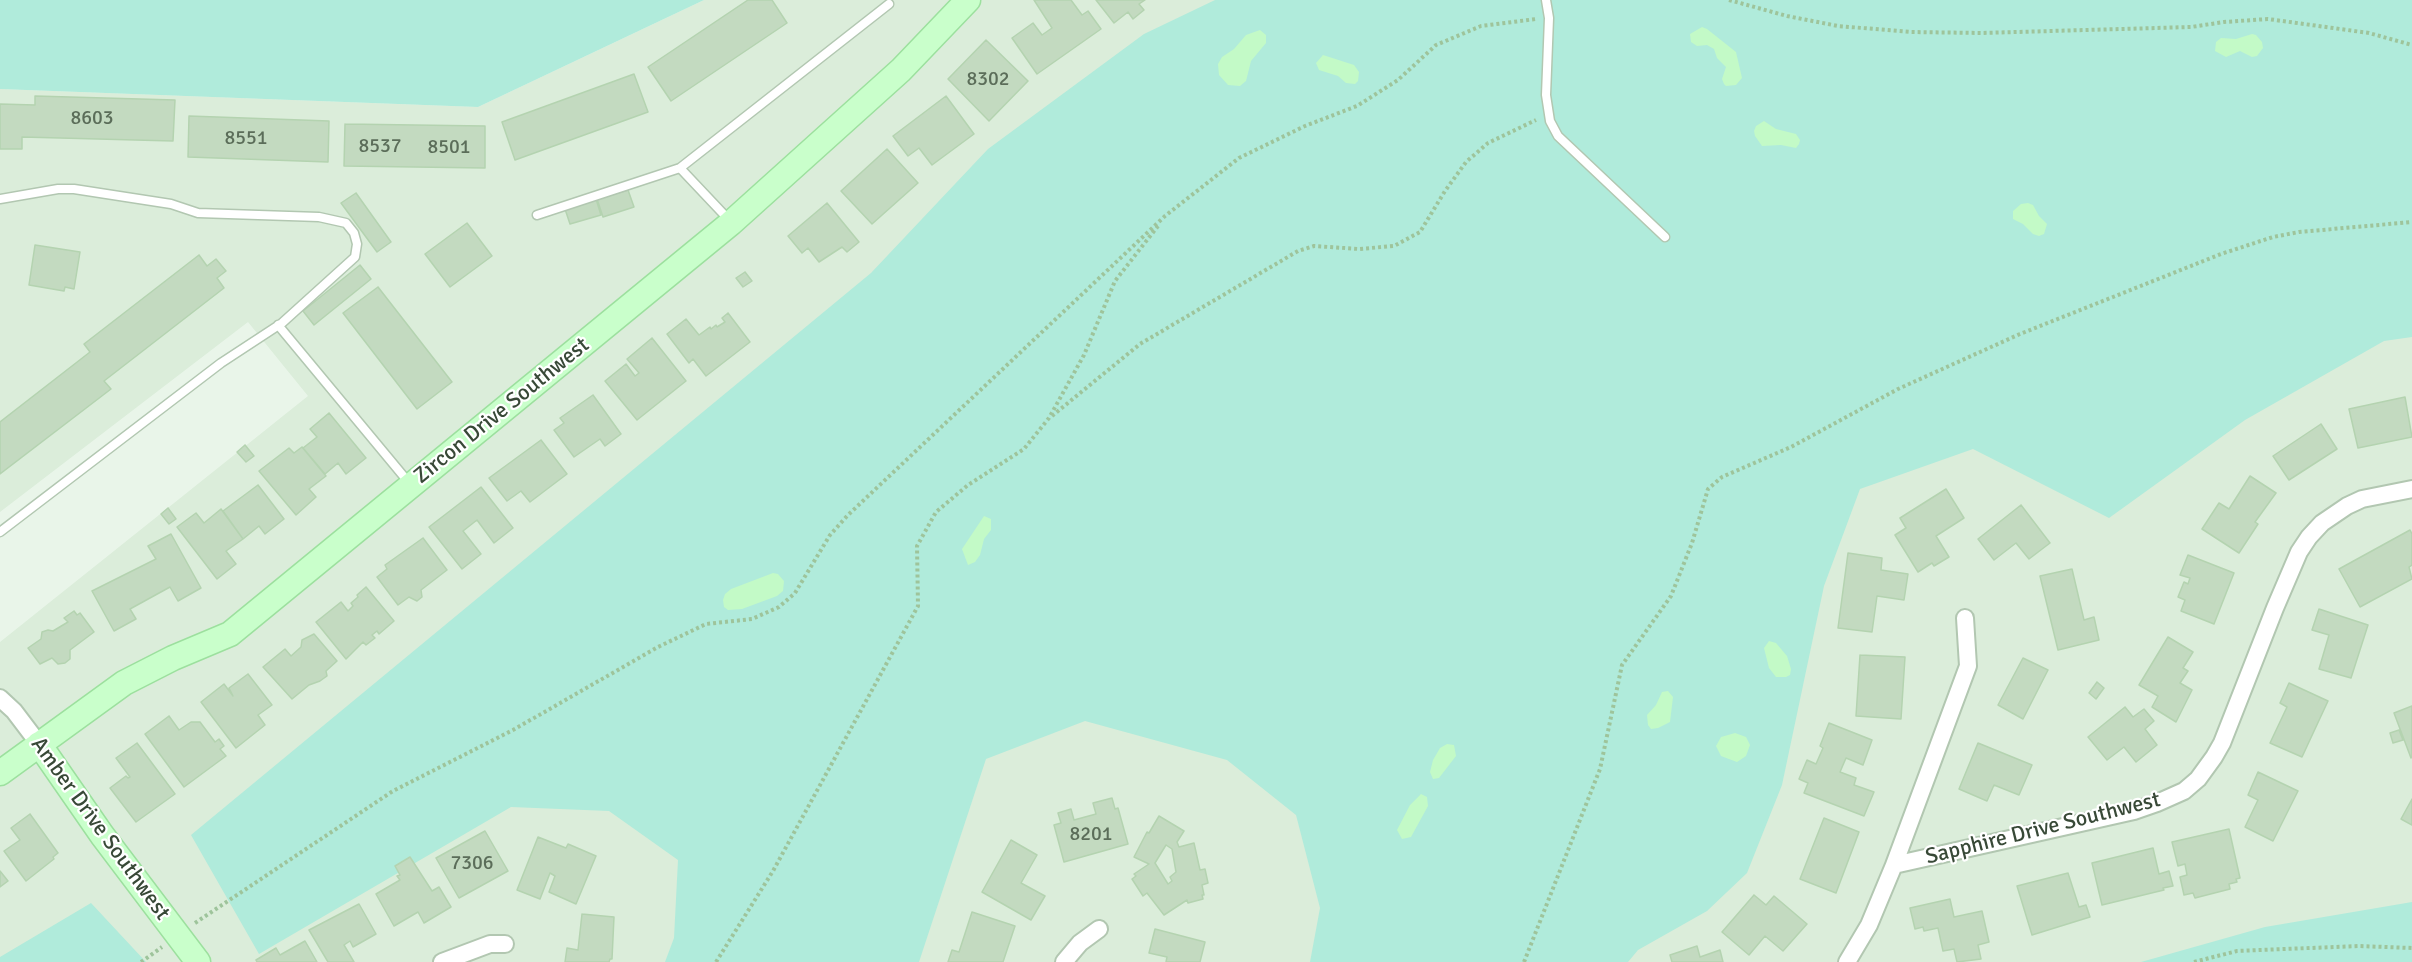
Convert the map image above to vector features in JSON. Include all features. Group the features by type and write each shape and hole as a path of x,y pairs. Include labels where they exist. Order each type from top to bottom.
{"street":[{"name":"Zircon Drive Southwest","path":"0,773 124,683 173,658 230,634 731,223 901,70 968,0"},
{"name":"Sapphire Drive Southwest","path":"1847,962 1869,925 1894,865 2134,811 2184,791 2209,764 2222,742 2275,608 2299,552 2309,537 2329,518 2362,499 2412,489"},
{"path":"1894,865 1968,666 1965,618"},
{"name":"Amber Drive Southwest","path":"0,698 14,711 39,744 102,835 198,962"},
{"path":"1065,962 1080,943 1099,929"},
{"path":"442,962 490,944 505,944"}],"lane":[{"path":"1546,0 1549,18 1546,95 1558,136 1665,237"},
{"path":"537,215 680,168 889,4"},
{"path":"680,168 731,223"},
{"path":"0,199 58,189 74,189 171,204 198,213 235,212 319,217 346,223 354,233 357,244 355,257 278,325 221,363 0,532"},
{"path":"278,325 411,485"}],"path":[{"path":"1729,0 1787,16 1838,26 1911,32 1981,33 2191,27 2268,19 2369,33 2412,45"},
{"path":"141,962 210,911 393,791 533,718 658,647 706,624 752,619 779,607 795,593 830,535 848,515 1166,216 1239,158 1305,126 1357,106 1398,80 1436,45 1481,26 1549,18"},
{"path":"1049,418 1140,344 1298,251 1314,246 1359,249 1394,246 1420,232 1466,162 1488,143 1550,114"},
{"path":"716,962 773,871 918,606 917,546 936,512 968,485 1024,449 1049,418 1084,354 1115,281 1166,216"},
{"path":"1524,962 1600,769 1622,665 1671,596 1692,543 1708,489 1722,477 1791,447 1898,388 2020,334 2221,254 2299,232 2412,222"},
{"path":"2194,962 2247,950 2358,946 2412,948"}],"shaded area":[{"path":"0,0 704,0 478,107 0,89"},
{"path":"704,0 2412,0 2412,962 0,962 0,642 308,396 248,322 0,512 0,89 478,107"},
{"path":"1215,0 2412,0 2412,337 2384,341 2245,420 2109,518 1973,449 1860,489 1824,586 1782,785 1747,873 1707,911 1638,950 1628,962 1310,962 1320,908 1296,815 1227,760 1085,721 986,759 919,962 665,962 674,938 678,860 609,811 511,807 259,954 191,835 871,273 988,149 1144,34"},
{"path":"2412,902 2412,962 2141,962 2265,927"},
{"path":"91,903 146,962 0,962 0,957"}],"sand":[{"path":"1702,27 1736,52 1742,78 1736,85 1726,86 1724,84 1722,79 1726,67 1717,58 1714,49 1707,45 1697,46 1691,42 1690,34"},
{"path":"1260,30 1266,35 1266,43 1251,61 1246,81 1240,86 1228,85 1219,75 1218,64 1222,57 1234,49 1246,35"},
{"path":"2252,34 2262,42 2263,48 2257,56 2252,57 2240,51 2226,57 2215,51 2216,42 2221,38 2236,39"},
{"path":"1323,55 1354,65 1359,72 1358,81 1355,84 1346,83 1338,76 1319,70 1316,63"},
{"path":"1764,121 1776,129 1796,134 1800,140 1799,144 1796,148 1781,145 1762,146 1754,131 1756,126"},
{"path":"2021,204 2033,205 2047,224 2044,234 2039,236 2033,234 2023,224 2013,219 2013,211"},
{"path":"984,516 991,519 991,530 984,539 980,555 975,562 968,565 962,549"},
{"path":"773,573 778,574 784,581 783,591 777,596 742,609 728,610 724,607 725,594 731,589"},
{"path":"1769,641 1776,643 1787,656 1791,669 1790,675 1776,677 1769,668 1764,648"},
{"path":"1668,691 1673,697 1670,722 1651,729 1647,715 1656,705 1662,692"},
{"path":"1735,733 1746,737 1750,745 1746,756 1737,762 1721,756 1716,746 1721,737"},
{"path":"1447,744 1454,745 1456,756 1439,778 1433,779 1430,772 1433,760 1440,748"},
{"path":"1421,794 1427,797 1428,806 1411,837 1402,839 1397,830 1410,805"}],"building":[{"path":"748,0 772,0 787,23 671,101 648,67"},
{"path":"1034,0 1071,0 1082,15 1088,11 1101,29 1037,74 1012,38 1033,23 1042,35 1052,28"},
{"path":"1096,0 1145,0 1139,4 1144,10 1133,19 1128,12 1114,23"},
{"path":"986,40 1028,81 989,121 948,79"},
{"path":"634,74 648,112 515,160 502,122"},
{"path":"35,96 175,100 173,141 22,137 22,149 0,149 0,104 35,105"},
{"path":"946,96 974,134 932,165 919,148 908,156 893,136"},
{"path":"189,116 329,121 328,162 188,157"},
{"path":"345,124 485,126 485,168 344,166"},
{"path":"887,149 918,183 872,224 841,191"},
{"path":"628,190 634,207 603,217 597,199"},
{"path":"356,193 391,242 377,252 341,203"},
{"path":"596,199 601,215 570,224 565,209"},
{"path":"827,203 859,242 847,252 842,247 819,262 808,248 802,253 788,236"},
{"path":"467,223 492,256 450,287 425,254"},
{"path":"35,245 80,252 74,289 65,287 64,291 29,285"},
{"path":"199,255 207,266 216,259 226,271 217,278 224,288 104,381 111,389 0,474 0,422 90,352 84,344"},
{"path":"360,265 371,279 314,325 303,311"},
{"path":"745,272 752,281 743,287 736,278"},
{"path":"378,287 452,382 417,409 343,313"},
{"path":"728,313 750,342 706,376 693,359 689,363 667,334 686,319 699,335 710,327 711,329 716,325 717,327 725,322 722,318"},
{"path":"652,338 686,381 637,420 605,381 626,364 635,376 639,373 627,359"},
{"path":"593,395 621,434 605,446 600,439 574,457 554,430 564,423 560,418"},
{"path":"2405,397 2412,437 2358,448 2349,409"},
{"path":"329,413 366,458 346,474 338,463 325,474 303,448 317,437 310,429"},
{"path":"2321,424 2337,449 2289,480 2273,456"},
{"path":"541,440 567,474 530,502 521,491 507,501 489,478"},
{"path":"245,445 254,456 246,462 237,452"},
{"path":"302,447 326,476 309,489 316,497 296,515 259,471 289,448 294,453"},
{"path":"2250,476 2276,493 2255,522 2258,524 2239,553 2202,529 2219,503 2229,509"},
{"path":"258,485 284,519 265,534 259,526 243,539 223,511"},
{"path":"481,487 513,528 494,543 477,520 463,531 481,554 462,569 429,527"},
{"path":"1946,489 1964,518 1936,536 1949,557 1934,566 1932,563 1918,572 1895,535 1906,528 1900,518"},
{"path":"2021,505 2050,543 2029,559 2016,543 1994,560 1978,539"},
{"path":"168,508 176,519 169,524 161,514"},
{"path":"221,509 243,539 226,551 236,564 217,579 177,527 196,513 204,523"},
{"path":"2410,530 2412,565 2409,567 2412,579 2360,607 2339,569"},
{"path":"171,534 201,588 178,601 170,587 130,609 136,619 114,631 92,591 156,559 148,546"},
{"path":"423,538 447,570 421,590 422,597 417,601 409,597 398,605 377,577 387,569 385,565"},
{"path":"1848,553 1882,558 1881,570 1908,574 1904,600 1877,596 1872,632 1838,628"},
{"path":"2188,555 2234,573 2214,624 2181,611 2185,600 2178,597 2184,582 2188,584 2190,578 2180,575"},
{"path":"2072,569 2084,620 2094,617 2099,640 2058,650 2040,576"},
{"path":"366,587 394,621 379,634 377,631 372,635 375,638 366,645 363,642 346,659 316,622 341,602 348,611 353,606 351,603 358,597 357,595"},
{"path":"2319,609 2368,625 2351,678 2319,669 2329,635 2312,630"},
{"path":"74,611 77,615 80,613 94,632 70,650 70,659 65,663 58,664 52,658 40,664 28,648 41,639 42,632 53,631 68,622 64,618"},
{"path":"314,634 337,661 326,671 327,676 309,685 292,699 263,667 285,649 291,656 301,647 302,640"},
{"path":"2168,637 2193,652 2183,668 2188,671 2180,683 2192,690 2176,722 2152,707 2158,696 2139,685"},
{"path":"1860,655 1905,657 1901,719 1856,716"},
{"path":"2023,658 2048,670 2023,719 1998,705"},
{"path":"248,674 272,705 258,715 265,725 236,748 201,702 224,684 233,696 229,688"},
{"path":"2097,682 2104,688 2096,699 2089,693"},
{"path":"2289,683 2328,701 2302,757 2270,743 2287,707 2280,703"},
{"path":"2412,706 2412,757 2411,758 2394,713"},
{"path":"2125,707 2133,717 2144,709 2154,721 2145,729 2157,745 2136,762 2124,747 2107,760 2088,737"},
{"path":"169,716 179,730 191,722 200,722 215,742 219,739 224,746 220,749 226,756 184,787 145,734"},
{"path":"1829,723 1872,740 1863,765 1846,758 1840,772 1856,778 1854,785 1874,792 1864,816 1804,793 1808,783 1799,779 1807,760 1816,764 1823,748 1820,746"},
{"path":"2399,730 2403,740 2393,743 2390,733"},
{"path":"137,743 175,794 136,822 110,788 126,776 130,777 116,758"},
{"path":"1978,743 2032,765 2019,795 1994,785 1987,801 1959,789"},
{"path":"2258,772 2298,791 2273,841 2245,827 2258,800 2248,795"},
{"path":"1112,798 1115,809 1118,808 1128,844 1064,862 1054,825 1061,823 1058,813 1071,809 1074,820 1096,814 1093,803"},
{"path":"2412,799 2412,825 2401,819"},
{"path":"30,814 58,853 53,857 54,859 26,881 4,851 20,840 11,828"},
{"path":"1159,816 1184,831 1177,842 1179,847 1194,843 1200,870 1205,869 1208,883 1202,885 1203,899 1188,903 1187,900 1164,915 1147,893 1143,896 1132,879 1136,876 1134,874 1149,864 1134,857 1147,832 1149,833","holes":["1166,845 1172,849 1176,872 1170,877 1172,881 1168,884 1155,863"]},
{"path":"1824,818 1859,832 1836,893 1800,879"},
{"path":"2229,829 2240,878 2236,879 2237,882 2229,884 2230,889 2195,898 2193,893 2184,895 2180,877 2187,875 2185,864 2178,866 2172,842"},
{"path":"485,831 508,871 459,898 436,858"},
{"path":"538,837 566,848 568,844 596,856 576,904 549,892 555,876 550,873 540,899 517,890"},
{"path":"1011,840 1037,855 1021,883 1045,896 1031,920 982,892"},
{"path":"2153,848 2159,874 2169,871 2173,886 2102,905 2092,863"},
{"path":"410,857 432,891 439,887 451,907 424,923 418,912 394,926 376,894 400,880 395,866"},
{"path":"0,871 8,881 0,887"},
{"path":"2068,873 2079,907 2086,905 2090,917 2032,935 2017,886"},
{"path":"1754,895 1766,905 1774,896 1807,924 1783,951 1765,936 1749,955 1722,932"},
{"path":"1950,899 1954,917 1982,911 1989,942 1978,945 1981,959 1957,962 1954,949 1943,951 1938,928 1924,931 1923,927 1915,929 1910,908"},
{"path":"359,904 376,934 353,947 350,941 344,945 354,962 328,962 309,930"},
{"path":"972,912 1015,926 1003,962 948,962 952,950 959,952"},
{"path":"582,914 614,917 612,959 609,962 565,962 567,948 578,950"},
{"path":"1155,929 1205,942 1200,962 1166,962 1167,957 1149,953"},
{"path":"305,941 317,962 257,962 256,960 276,948 280,955"},
{"path":"1697,946 1700,957 1720,950 1723,962 1672,962 1670,955"}]}
